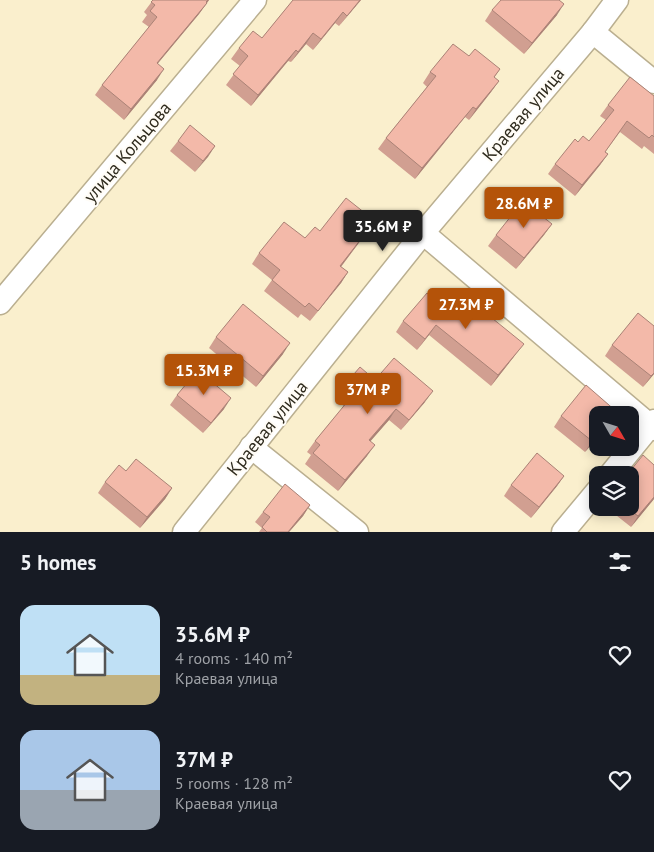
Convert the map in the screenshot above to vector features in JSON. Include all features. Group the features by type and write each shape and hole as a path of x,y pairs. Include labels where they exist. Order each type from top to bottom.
{"street":[{"name":"улица Кольцова","path":"0,303 254,0"},
{"name":"Краевая улица","path":"184,532 423,233 593,32 617,0"},
{"path":"593,32 654,82"},
{"path":"423,233 653,425 618,466"},
{"path":"251,447 357,532"},
{"path":"564,532 589,501"}],"building":[{"path":"153,0 208,0 157,63 164,69 131,109 102,85 157,17 150,11 155,5 151,2"},
{"path":"293,0 360,0 347,16 343,12 321,39 313,33 258,95 233,74 248,56 239,48 253,31 262,38"},
{"path":"501,0 559,0 564,4 532,43 492,10"},
{"path":"453,44 469,56 475,49 500,69 494,77 499,81 476,109 473,107 422,168 386,138 436,76 430,72"},
{"path":"630,77 654,96 654,137 652,135 649,138 627,121 605,152 608,154 582,185 555,164 575,139 578,142 583,136 589,141 614,110 608,105"},
{"path":"190,125 215,146 203,161 178,141"},
{"path":"346,198 375,221 340,266 348,272 318,311 309,303 305,307 272,280 280,270 259,253 284,222 305,238 315,227 320,231"},
{"path":"523,201 552,224 524,258 496,235"},
{"path":"427,293 442,305 451,293 478,315 482,310 524,344 498,375 436,325 425,339 403,321"},
{"path":"243,304 290,343 263,376 216,337"},
{"path":"638,313 654,326 654,373 651,376 612,345"},
{"path":"394,358 433,391 409,420 396,409 369,440 375,445 345,480 313,453 320,445 315,441 352,396 342,388 360,367 375,380"},
{"path":"198,370 231,398 211,423 177,395"},
{"path":"586,385 610,406 589,406 589,439 561,416"},
{"path":"537,453 564,476 539,507 511,485"},
{"path":"643,455 654,465 654,497 639,515 639,466 634,466"},
{"path":"136,459 172,488 147,517 105,482 119,465 126,471"},
{"path":"285,484 310,505 288,532 267,532 262,527 270,517 263,512"}]}
